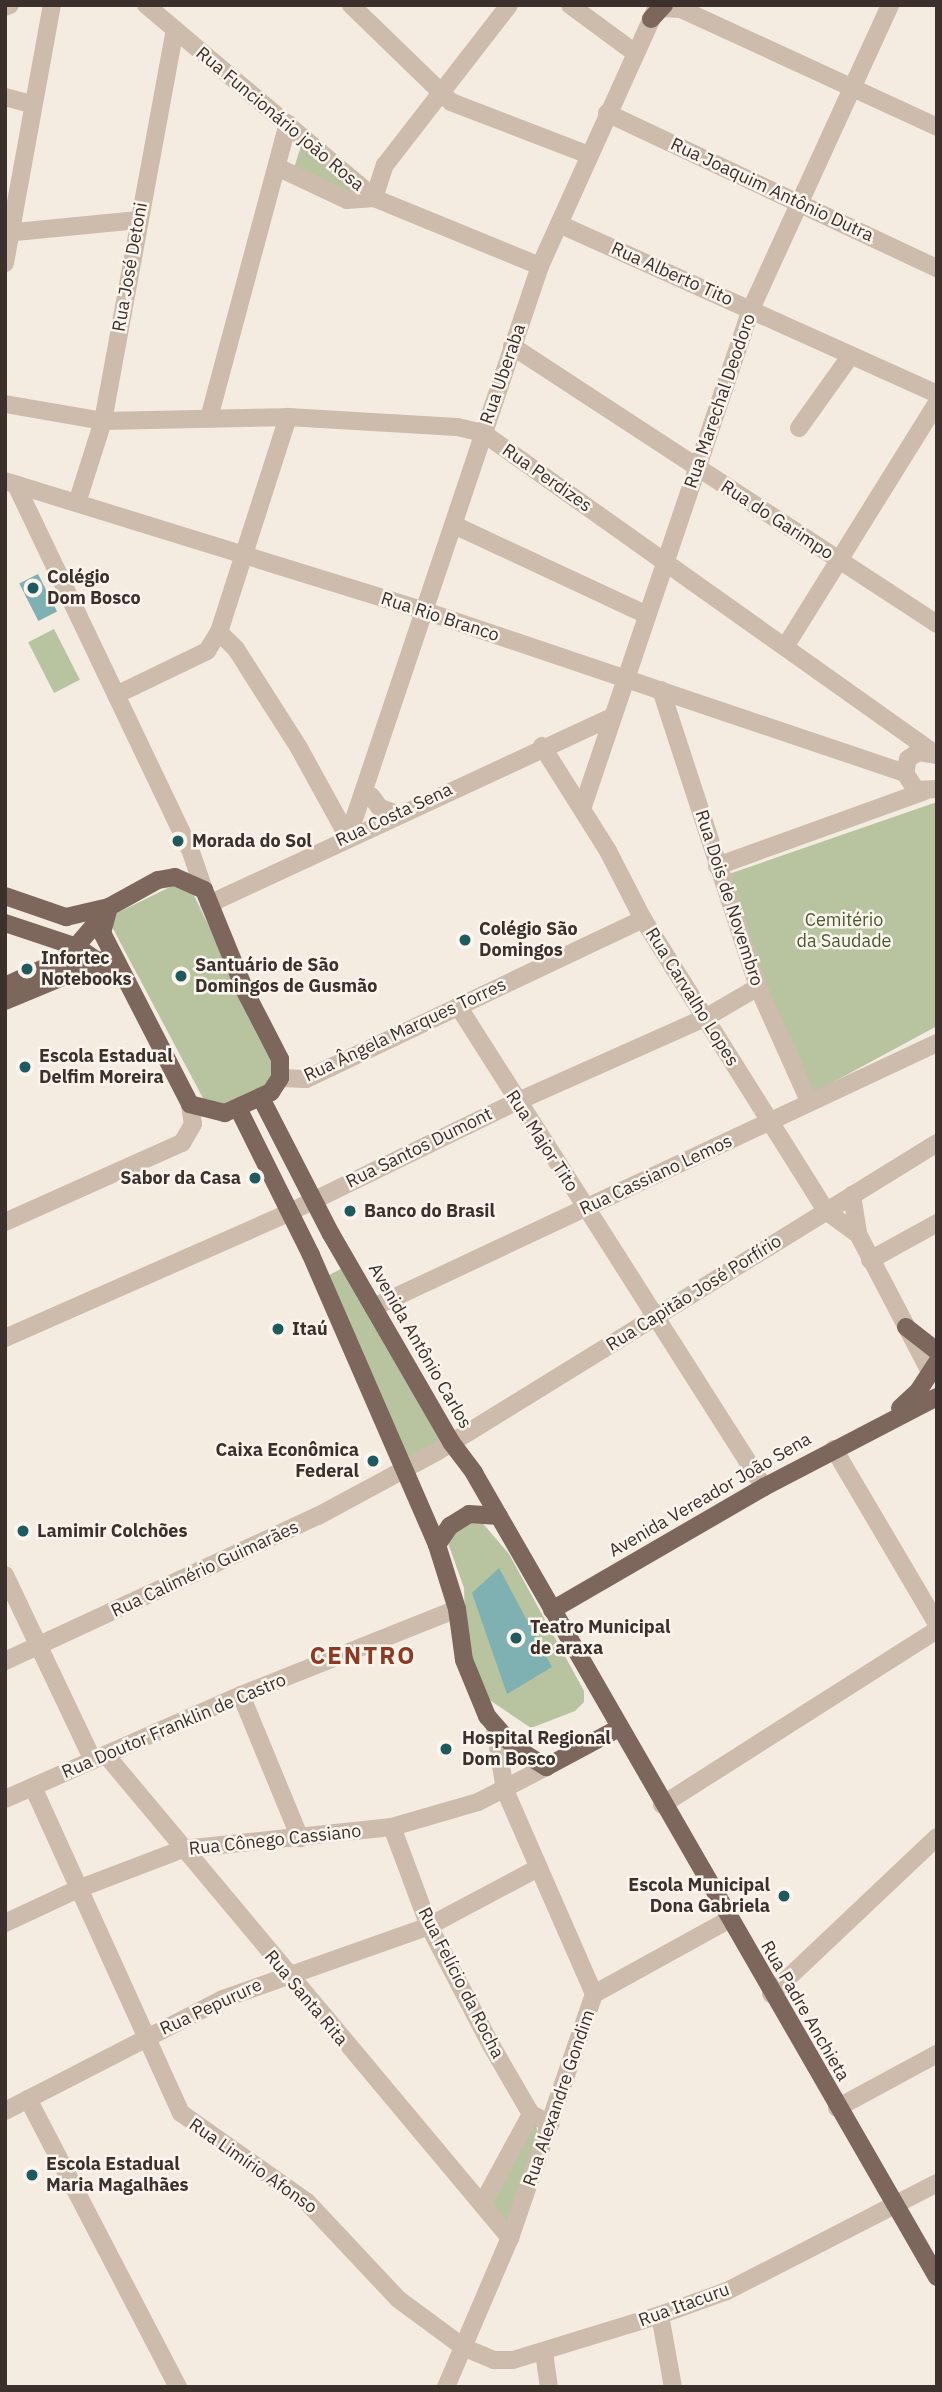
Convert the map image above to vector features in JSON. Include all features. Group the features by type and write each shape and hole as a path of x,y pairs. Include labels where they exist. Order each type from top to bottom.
{"main road":[{"path":"5,896 66,918 109,907 167,878 175,877 207,897 246,993 280,1059 280,1077 261,1098 239,1110 225,1113 190,1104 127,982 109,958 102,933 109,907"},
{"path":"5,986 66,958 109,907"},
{"path":"5,923 109,958"},
{"path":"5,1001 109,958"},
{"name":"Avenida Antônio Carlos","path":"261,1098 312,1199 451,1442 499,1516 619,1728"},
{"path":"239,1110 311,1255 402,1471 438,1545 457,1609 464,1660 495,1728 546,1767 619,1728"},
{"path":"906,1328 937,1351"},
{"name":"Avenida Vereador João Sena","path":"890,1418 935,1371"},
{"name":"Avenida Vereador João Sena","path":"552,1610 764,1487 890,1418 937,1397"},
{"path":"438,1545 450,1526 469,1514 499,1516"},
{"name":"Rua Padre Anchieta","path":"619,1728 836,2108 937,2277"}],"street":[{"path":"5,262 31,104 52,5"},
{"name":"Rua Funcionário joão Rosa","path":"146,5 374,198 540,266"},
{"path":"351,5 451,102 589,155"},
{"path":"276,167 347,200 374,198 385,165 509,5"},
{"path":"570,5 635,53"},
{"name":"Rua Marechal Deodoro","path":"582,809 610,718 751,309 890,5"},
{"path":"657,9 681,9 937,127"},
{"name":"Rua Uberaba","path":"353,834 376,753 540,266 607,113 657,9"},
{"name":"Rua José Detoni","path":"77,503 103,421 175,30"},
{"path":"5,97 31,104"},
{"name":"Rua Joaquim Antônio Dutra","path":"607,113 937,268"},
{"path":"209,418 288,123"},
{"path":"8,233 138,220"},
{"name":"Rua Alberto Tito","path":"559,224 751,309 849,358 937,394"},
{"name":"Rua do Garimpo","path":"512,346 937,624"},
{"path":"799,428 849,358"},
{"path":"785,647 937,403"},
{"name":"Rua Perdizes","path":"5,404 103,421 288,417 457,427 483,433 936,754"},
{"path":"116,695 207,651 219,632 288,417"},
{"path":"11,483 190,849 207,897"},
{"name":"Rua Rio Branco","path":"11,483 425,611 873,761 909,763"},
{"path":"453,525 647,615"},
{"path":"219,632 236,649 353,834"},
{"name":"Rua Dois de Novembro","path":"662,690 758,987 809,1101"},
{"name":"Rua Costa Sena","path":"207,897 610,718"},
{"name":"Rua Perdizes","path":"899,727 909,763"},
{"name":"Rua Carvalho Lopes","path":"542,746 582,809 643,919 826,1211 858,1234"},
{"path":"930,790 911,786 909,763 936,754"},
{"path":"321,783 364,797 380,808 397,814"},
{"path":"717,866 930,790"},
{"name":"Rua Ângela Marques Torres","path":"280,1077 306,1079 643,919"},
{"name":"Rua Santos Dumont","path":"5,1338 288,1213 516,1102 705,1018 758,987"},
{"name":"Rua Major Tito","path":"458,1006 516,1102 658,1316 764,1487"},
{"name":"Rua Cassiano Lemos","path":"374,1307 937,1043"},
{"path":"5,1222 182,1143 192,1124 190,1104"},
{"name":"Rua Capitão José Porfírio","path":"402,1471 937,1143"},
{"name":"Rua Carvalho Lopes","path":"852,1195 858,1234 870,1260 906,1328 935,1371"},
{"path":"870,1260 937,1223"},
{"path":"834,1449 937,1624"},
{"name":"Rua Calimério Guimarães","path":"5,1661 318,1516 402,1471"},
{"name":"Rua Santa Rita","path":"5,1575 37,1647 100,1757 183,1849 510,2238"},
{"name":"Rua Doutor Franklin de Castro","path":"5,1799 241,1695 457,1609"},
{"path":"662,1805 937,1630"},
{"path":"241,1695 300,1838"},
{"name":"Rua Alexandre Gondim","path":"446,2387 510,2238 594,1994 505,1790 495,1728"},
{"name":"Rua Cônego Cassiano","path":"5,1923 78,1889 183,1849 391,1827 436,1816 505,1790 546,1767"},
{"name":"Rua Limírio Afonso","path":"33,1787 169,2096 192,2126 307,2202 398,2299 463,2347"},
{"name":"Rua Felício da Rocha","path":"391,1827 429,1926 531,2114"},
{"path":"771,1994 937,1837"},
{"name":"Rua Pepurure","path":"5,2111 143,2039 286,1974 362,1953 429,1926 538,1868"},
{"path":"594,1994 728,1920"},
{"path":"836,2108 937,2054"},
{"path":"29,2099 178,2387"},
{"path":"482,2204 531,2114 551,2124"},
{"name":"Rua Itacuru","path":"463,2347 494,2360 544,2352 660,2315 727,2291 937,2183"},
{"path":"660,2315 673,2387"},
{"path":"544,2352 549,2387"}],"green space":[{"path":"302,143 365,198 293,171"},
{"path":"54,629 80,680 54,693 28,642"},
{"name":"Cemitério da Saudade","path":"937,802 937,1026 813,1093 764,987 729,874"},
{"path":"174,885 191,889 273,1060 272,1083 225,1107 204,1100 111,925 113,915"},
{"path":"345,1267 444,1434 440,1444 419,1458 406,1456 325,1277"},
{"path":"479,1519 509,1554 584,1691 584,1702 575,1711 531,1728 491,1701 476,1682 466,1643 464,1588 447,1540 451,1531"},
{"path":"535,2122 539,2138 507,2223 489,2204"}],"water":[{"path":"38,574 57,611 38,621 19,584"},
{"path":"499,1568 552,1667 507,1694 472,1593"}],"place":[{"name":"Colégio Dom Bosco","path":"33,588"},
{"name":"Morada do Sol","path":"178,841"},
{"name":"Colégio São Domingos","path":"465,940"},
{"name":"Infortec Notebooks","path":"27,969"},
{"name":"Santuário de São Domingos de Gusmão","path":"181,976"},
{"name":"Escola Estadual Delfim Moreira","path":"25,1067"},
{"name":"Sabor da Casa","path":"255,1178"},
{"name":"Banco do Brasil","path":"350,1211"},
{"name":"Itaú","path":"278,1329"},
{"name":"Caixa Econômica Federal","path":"373,1461"},
{"name":"Lamimir Colchões","path":"23,1531"},
{"name":"Teatro Municipal de araxa","path":"516,1638"},
{"name":"Hospital Regional Dom Bosco","path":"446,1749"},
{"name":"Escola Municipal Dona Gabriela","path":"784,1896"},
{"name":"Escola Estadual Maria Magalhães","path":"32,2175"}],"district":[{"name":"CENTRO","path":"363,1656"}]}
